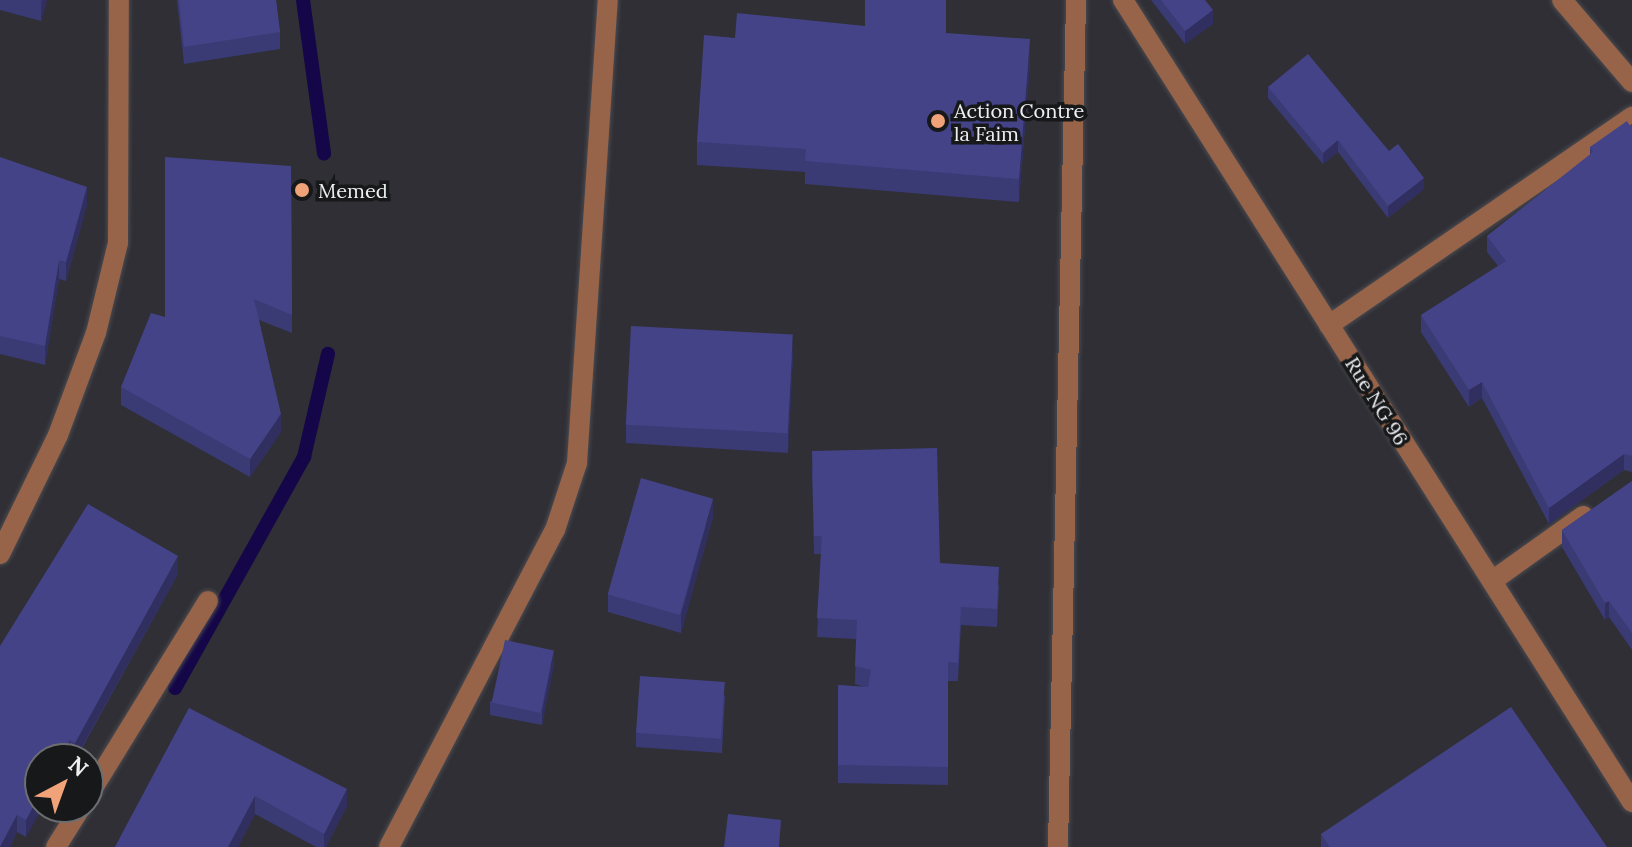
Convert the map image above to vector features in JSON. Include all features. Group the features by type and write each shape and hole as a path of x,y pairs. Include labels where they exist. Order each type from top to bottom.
{"street":[{"path":"0,554 58,435 96,333 118,243 119,0"},
{"path":"389,847 555,530 577,463 608,0"},
{"path":"1058,847 1076,0"},
{"name":"Rue NG 96","path":"1123,0 1632,802"},
{"path":"1562,0 1632,82"},
{"path":"1329,325 1632,117"},
{"path":"1492,581 1606,499"},
{"path":"104,770 208,601"},
{"path":"56,847 71,823"}],"building":[{"path":"179,0 276,0 280,32 184,47"},
{"path":"865,0 946,0 946,33 1030,39 1019,179 805,161 806,149 697,142 704,35 735,38 737,13 865,26"},
{"path":"1161,0 1205,0 1213,10 1185,31"},
{"path":"1308,54 1389,151 1398,144 1424,178 1388,206 1338,140 1323,153 1268,87"},
{"path":"1627,121 1630,126 1632,124 1632,456 1624,454 1549,508 1482,382 1469,390 1421,315 1506,261 1487,236 1593,152 1590,147"},
{"path":"0,157 87,187 66,262 59,260 45,346 0,336"},
{"path":"165,157 291,166 292,315 254,299 281,414 250,459 121,387 151,313 165,317"},
{"path":"631,326 793,334 788,433 626,425"},
{"path":"937,448 940,563 999,567 997,609 961,607 958,663 948,662 948,767 838,765 838,685 868,687 871,670 855,666 857,620 817,618 822,536 814,536 812,451"},
{"path":"641,478 713,499 680,615 608,594"},
{"path":"1632,481 1632,633 1609,601 1605,603 1562,530"},
{"path":"88,504 178,556 75,743 70,740 68,743 24,743 24,819 17,815 0,847 0,646"},
{"path":"505,640 554,650 541,713 492,703"},
{"path":"640,676 725,682 721,739 636,733"},
{"path":"1511,707 1607,847 1330,847 1321,834"},
{"path":"189,708 347,789 324,834 255,796 228,847 115,847"},
{"path":"728,814 781,820 779,847 724,847"}],"waterway":[{"path":"303,0 324,154"},
{"path":"175,688 304,457 328,354"}],"place":[{"name":"Action Contre la Faim","path":"938,121"},
{"name":"Memed","path":"302,190"}]}
